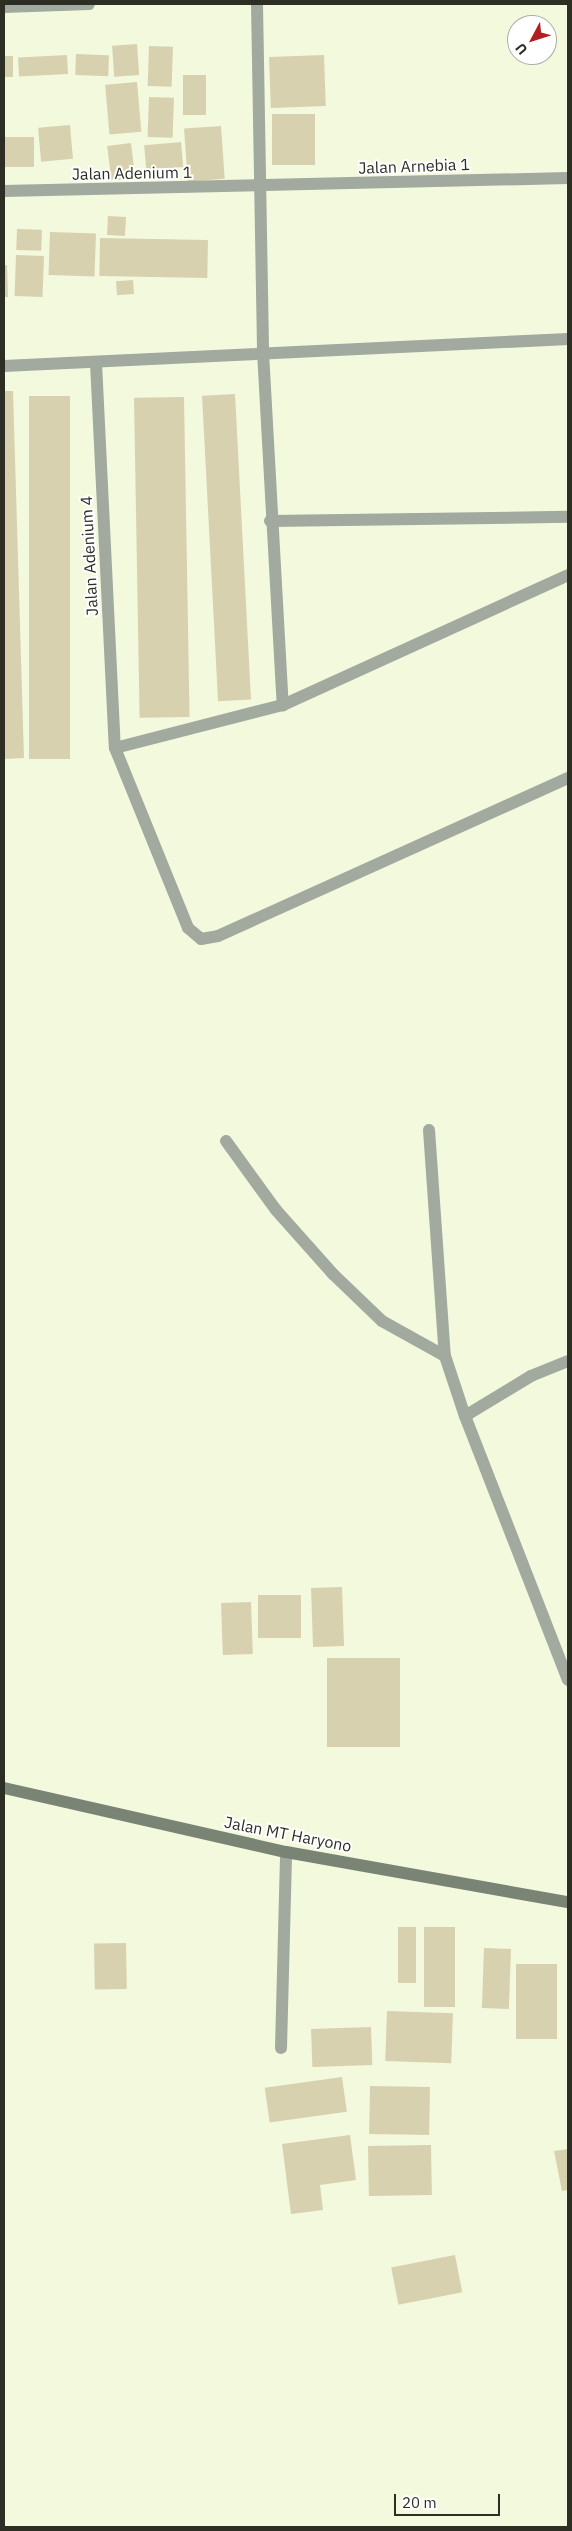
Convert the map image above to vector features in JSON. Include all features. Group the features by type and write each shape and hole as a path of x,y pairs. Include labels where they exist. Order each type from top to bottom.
{"main road":[{"name":"Jalan MT Haryono","path":"4,1788 286,1852 568,1902"}],"street":[{"path":"4,7 89,4"},
{"path":"257,4 263,352 270,521 283,705"},
{"name":"Jalan Arnebia 1","path":"261,187 568,178"},
{"name":"Jalan Adenium 1","path":"4,192 261,187"},
{"path":"4,366 96,364 263,352 568,339"},
{"name":"Jalan Adenium 4","path":"96,364 115,748 188,928 201,939 218,936 568,778"},
{"path":"270,521 568,517"},
{"path":"115,748 283,705 568,575"},
{"path":"429,1130 445,1356 465,1416 568,1680"},
{"path":"226,1141 276,1210 333,1274 382,1321 445,1356"},
{"path":"465,1416 530,1376 568,1360"},
{"path":"281,2048 286,1852"}],"building":[{"path":"137,44 139,75 114,77 112,46"},
{"path":"149,46 173,47 172,87 148,86"},
{"path":"76,54 109,55 108,76 75,75"},
{"path":"67,55 68,74 19,77 18,58"},
{"path":"324,55 326,106 271,108 269,57"},
{"path":"4,56 13,56 13,77 4,77"},
{"path":"183,75 206,75 206,115 183,115"},
{"path":"137,82 141,132 109,135 105,85"},
{"path":"149,97 174,98 173,138 148,137"},
{"path":"272,114 315,114 315,165 272,165"},
{"path":"70,125 73,159 41,162 38,128"},
{"path":"221,126 225,179 188,181 184,129"},
{"path":"4,137 34,137 34,167 4,167"},
{"path":"181,142 183,167 146,170 144,145"},
{"path":"131,143 135,178 111,181 107,146"},
{"path":"108,216 126,217 125,236 107,235"},
{"path":"17,229 42,230 41,251 16,250"},
{"path":"50,232 96,234 94,277 48,275"},
{"path":"100,238 208,240 207,278 99,276"},
{"path":"16,255 44,256 43,297 15,296"},
{"path":"4,265 7,265 8,297 4,297"},
{"path":"133,280 134,294 117,295 116,281"},
{"path":"4,391 13,391 24,758 4,759"},
{"path":"235,394 251,700 218,701 202,396"},
{"path":"29,396 70,396 70,759 29,759"},
{"path":"184,397 190,717 140,718 134,398"},
{"path":"342,1587 344,1646 313,1647 311,1588"},
{"path":"258,1595 301,1595 301,1638 258,1638"},
{"path":"251,1602 253,1654 223,1655 221,1603"},
{"path":"327,1658 400,1658 400,1747 327,1747"},
{"path":"398,1927 416,1927 416,1983 398,1983"},
{"path":"424,1927 455,1927 455,2007 424,2007"},
{"path":"126,1943 127,1989 95,1990 94,1944"},
{"path":"484,1948 511,1949 509,2009 482,2008"},
{"path":"516,1964 557,1964 557,2039 516,2039"},
{"path":"387,2011 453,2013 451,2063 385,2061"},
{"path":"371,2027 372,2065 312,2067 311,2029"},
{"path":"342,2077 347,2112 270,2123 265,2088"},
{"path":"370,2086 430,2087 429,2135 369,2134"},
{"path":"350,2135 356,2180 320,2185 323,2210 291,2214 282,2144"},
{"path":"431,2145 432,2195 369,2196 368,2146"},
{"path":"568,2149 568,2190 562,2191 554,2151"},
{"path":"455,2255 462,2292 398,2305 391,2267"}]}
